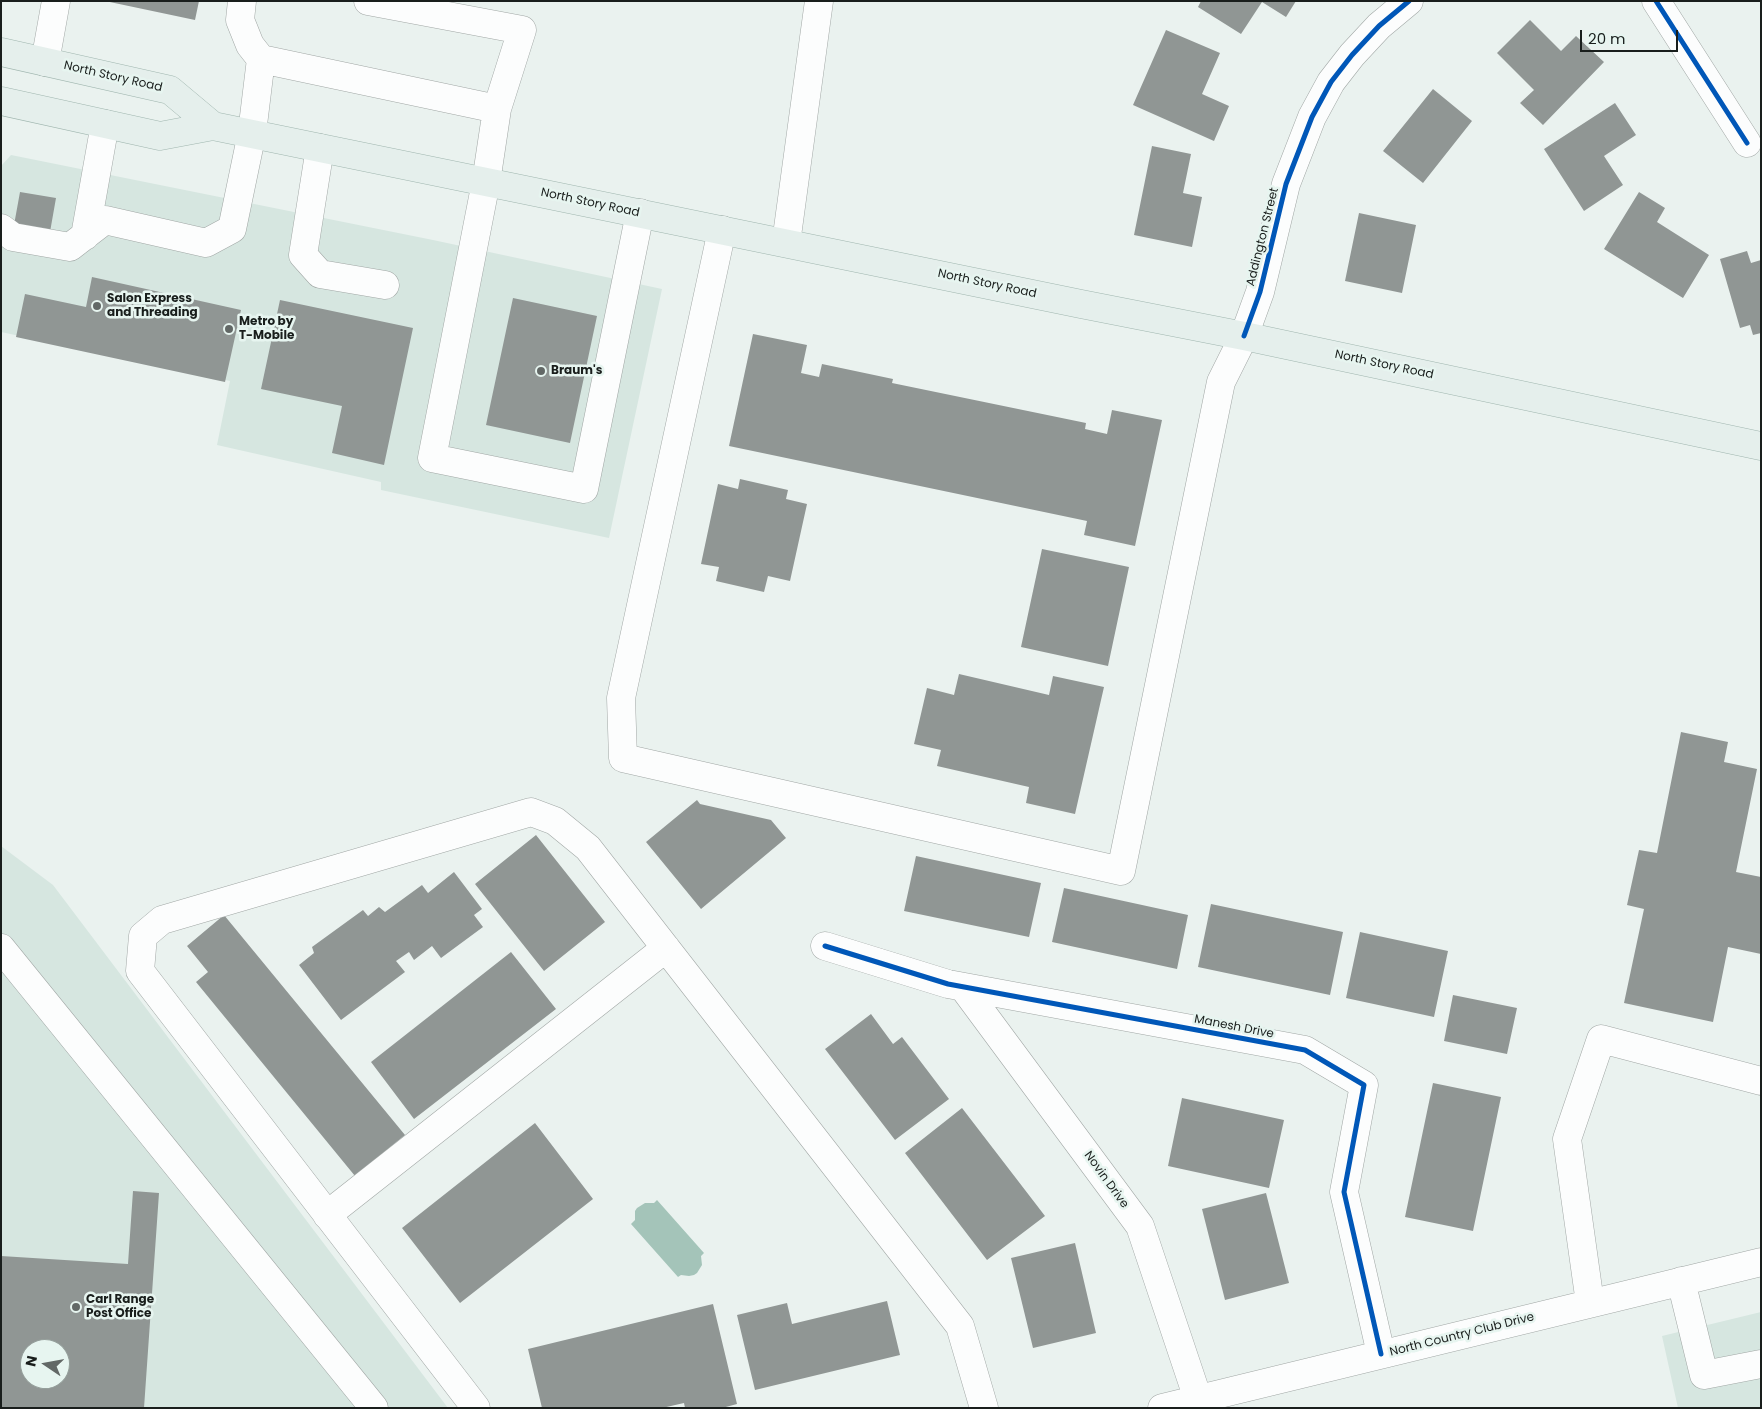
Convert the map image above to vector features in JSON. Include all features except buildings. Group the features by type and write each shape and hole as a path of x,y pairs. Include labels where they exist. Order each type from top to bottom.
{"main road":[{"name":"North Story Road","path":"1,52 170,90 213,126"},
{"name":"North Story Road","path":"1,101 160,136 213,126 252,133 1244,336 1761,446"}],"street":[{"path":"45,62 56,1"},
{"path":"242,1 240,20 250,45 261,59 497,109"},
{"path":"368,1 522,30 497,109 486,182 432,458 584,489 640,213"},
{"path":"786,243 818,1"},
{"name":"Addington Street","path":"722,230 621,698 623,758 1121,872 1221,382 1244,336 1260,292 1286,184 1312,117 1331,82 1352,55 1379,26 1409,1"},
{"path":"1656,1 1747,143"},
{"path":"1,228 13,237 70,247 105,220 206,243 232,229 252,133 261,59"},
{"path":"85,236 105,124"},
{"path":"320,148 303,255 320,274 385,285"},
{"path":"476,1408 140,971 143,936 162,920 531,812 555,821 588,848 960,1326 984,1408"},
{"name":"Manesh Drive","path":"825,946 948,984 1305,1050 1364,1085 1344,1192 1381,1354"},
{"path":"1,948 374,1408"},
{"path":"327,1215 666,948"},
{"name":"Novin Drive","path":"963,987 1140,1226 1198,1399"},
{"path":"1590,1303 1567,1139 1601,1039 1761,1081"},
{"name":"North Country Club Drive","path":"1162,1408 1761,1262"},
{"path":"1681,1281 1704,1375 1761,1364"}],"shaded area":[{"path":"11,155 433,240 662,289 609,538 381,490 381,482 217,445 230,381 1,332 1,166"},
{"path":"1,846 53,885 448,1408 1,1408"},
{"path":"657,1200 704,1253 701,1256 702,1265 694,1275 681,1275 678,1277 631,1224 635,1220 637,1208 645,1203 654,1203"},
{"path":"1761,1312 1761,1408 1678,1408 1662,1336"}],"cycle path":[{"path":"1244,336 1260,292 1286,184 1312,117 1331,82 1352,55 1379,26 1409,1"},
{"path":"1656,1 1747,143"},
{"path":"825,946 948,984 1305,1050 1364,1085 1344,1192 1381,1354"}],"place":[{"name":"Salon Express and Threading","path":"97,306"},
{"name":"Metro by T-Mobile","path":"229,329"},
{"name":"Braum's","path":"541,371"},
{"name":"Carl Range Post Office","path":"76,1307"}]}
